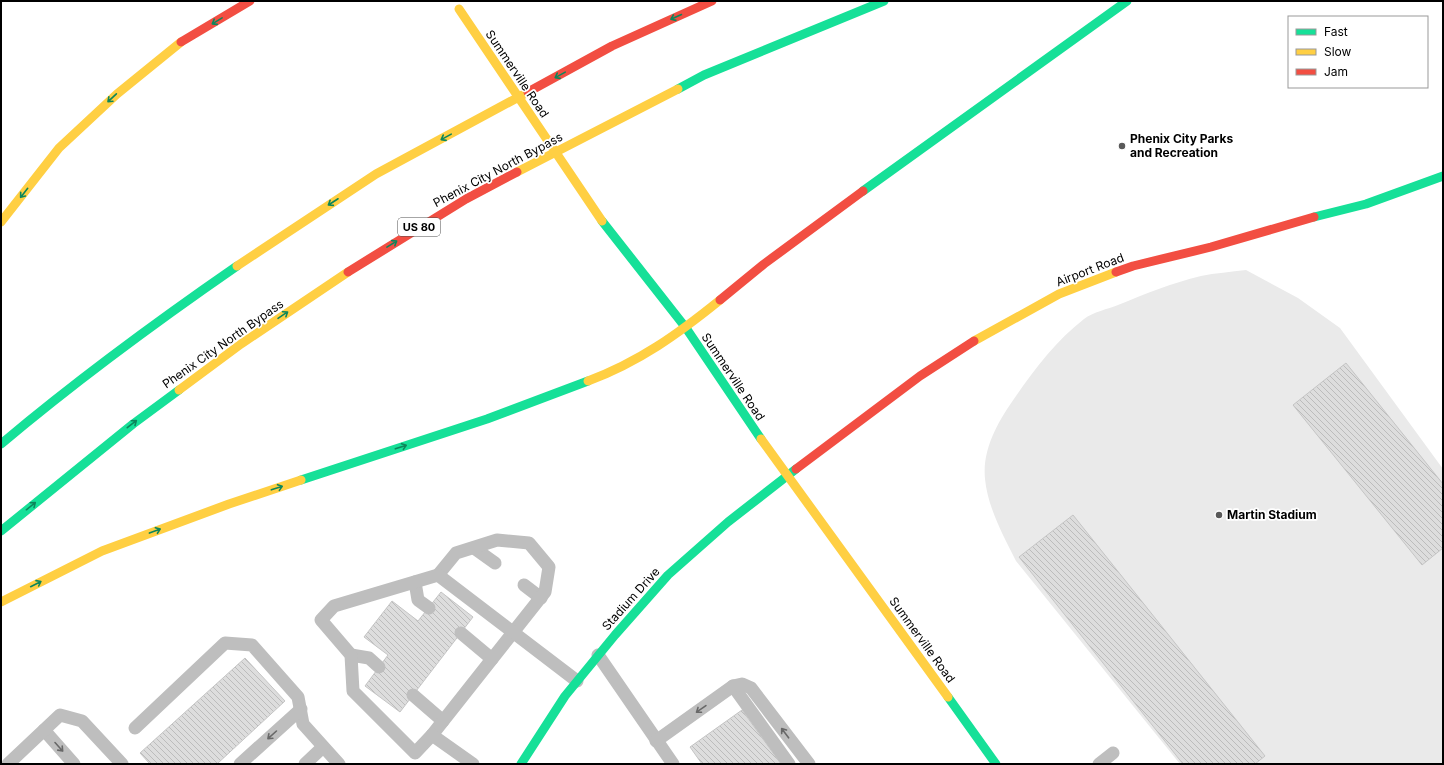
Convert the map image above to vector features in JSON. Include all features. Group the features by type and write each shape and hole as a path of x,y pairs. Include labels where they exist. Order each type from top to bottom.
{"main road":[{"path":"1,222 59,148 117,94 178,44 250,1"},
{"path":"1,444 152,325 262,248 376,174 612,46 712,1"},
{"name":"Phenix City North Bypass","path":"1,531 133,424 241,344 352,269 466,198 704,75 884,1"},
{"path":"1,602 102,551 229,504 488,419 613,372 639,359 686,328 764,264 817,224 1127,1"},
{"name":"Summerville Road","path":"456,5 602,221 686,328 742,412 996,764"},
{"name":"Airport Road","path":"787,475 920,376 988,332 1059,294 1133,266 1211,247 1288,224 1366,204 1443,176"},
{"name":"Stadium Drive","path":"521,764 565,696 598,655 668,575 728,522 787,475"}],"lane":[{"path":"497,540 529,543 549,567 545,592 432,735 416,753 353,691 351,655 321,620 334,606 438,576 456,553 474,548 497,540"},
{"path":"474,548 495,563"},
{"path":"438,576 577,682"},
{"path":"416,582 418,600 429,608"},
{"path":"524,585 541,598"},
{"path":"461,633 492,658"},
{"path":"135,728 225,643 252,645 298,697 303,724 339,764"},
{"path":"351,655 369,658 379,666"},
{"path":"598,655 673,764"},
{"path":"656,741 733,686 742,684 752,688 809,764"},
{"path":"733,686 790,764"},
{"path":"413,695 443,721"},
{"path":"240,764 301,709"},
{"path":"8,764 60,715 82,720 122,764"},
{"path":"44,730 74,764"},
{"path":"432,735 473,764"},
{"path":"305,764 323,747"},
{"path":"1099,764 1113,753"}],"shaded area":[{"name":"Martin Stadium","path":"1246,270 1298,298 1340,328 1443,469 1443,764 1180,764 1016,561 993,511 987,490 985,468 986,456 993,435 1016,396 1039,364 1074,327 1092,314 1180,282 1217,273"}],"building":[{"path":"1346,363 1443,484 1443,548 1422,565 1293,405"},
{"path":"1073,515 1265,756 1255,764 1183,764 1019,557"},
{"path":"441,592 473,617 400,712 365,686 388,655 364,637 392,601 418,621"},
{"path":"245,658 285,701 217,764 150,764 140,753"},
{"path":"742,710 781,764 702,764 690,747"}],"traffic: fast":[{"path":"678,89 704,75 884,1"},
{"path":"863,191 1127,1"},
{"path":"1314,217 1366,204 1443,176"},
{"path":"602,221 686,328 761,439"},
{"path":"1,444 117,352 237,266"},
{"path":"301,480 487,419 588,381"},
{"path":"1,531 133,424 179,390"},
{"path":"521,764 565,696 615,635 668,575 728,522 796,469"},
{"path":"948,697 996,764"}],"traffic: slow":[{"path":"459,9 602,221"},
{"path":"1,222 59,148 117,94 181,42"},
{"path":"517,172 678,89"},
{"path":"237,266 376,174 528,92"},
{"path":"179,390 241,344 348,272"},
{"path":"974,341 1059,294 1116,272"},
{"path":"588,381 641,356 673,336 720,300"},
{"path":"761,439 948,697"},
{"path":"1,602 102,551 229,504 301,480"}],"traffic: jam":[{"path":"181,42 250,1"},
{"path":"528,92 612,46 712,1"},
{"path":"348,272 466,199 517,172"},
{"path":"720,300 764,264 863,191"},
{"path":"1116,272 1133,266 1211,247 1314,217"},
{"path":"796,469 920,376 974,341"}],"place":[{"name":"Phenix City Parks and Recreation","path":"1122,146"},
{"name":"Martin Stadium","path":"1219,515"}]}
